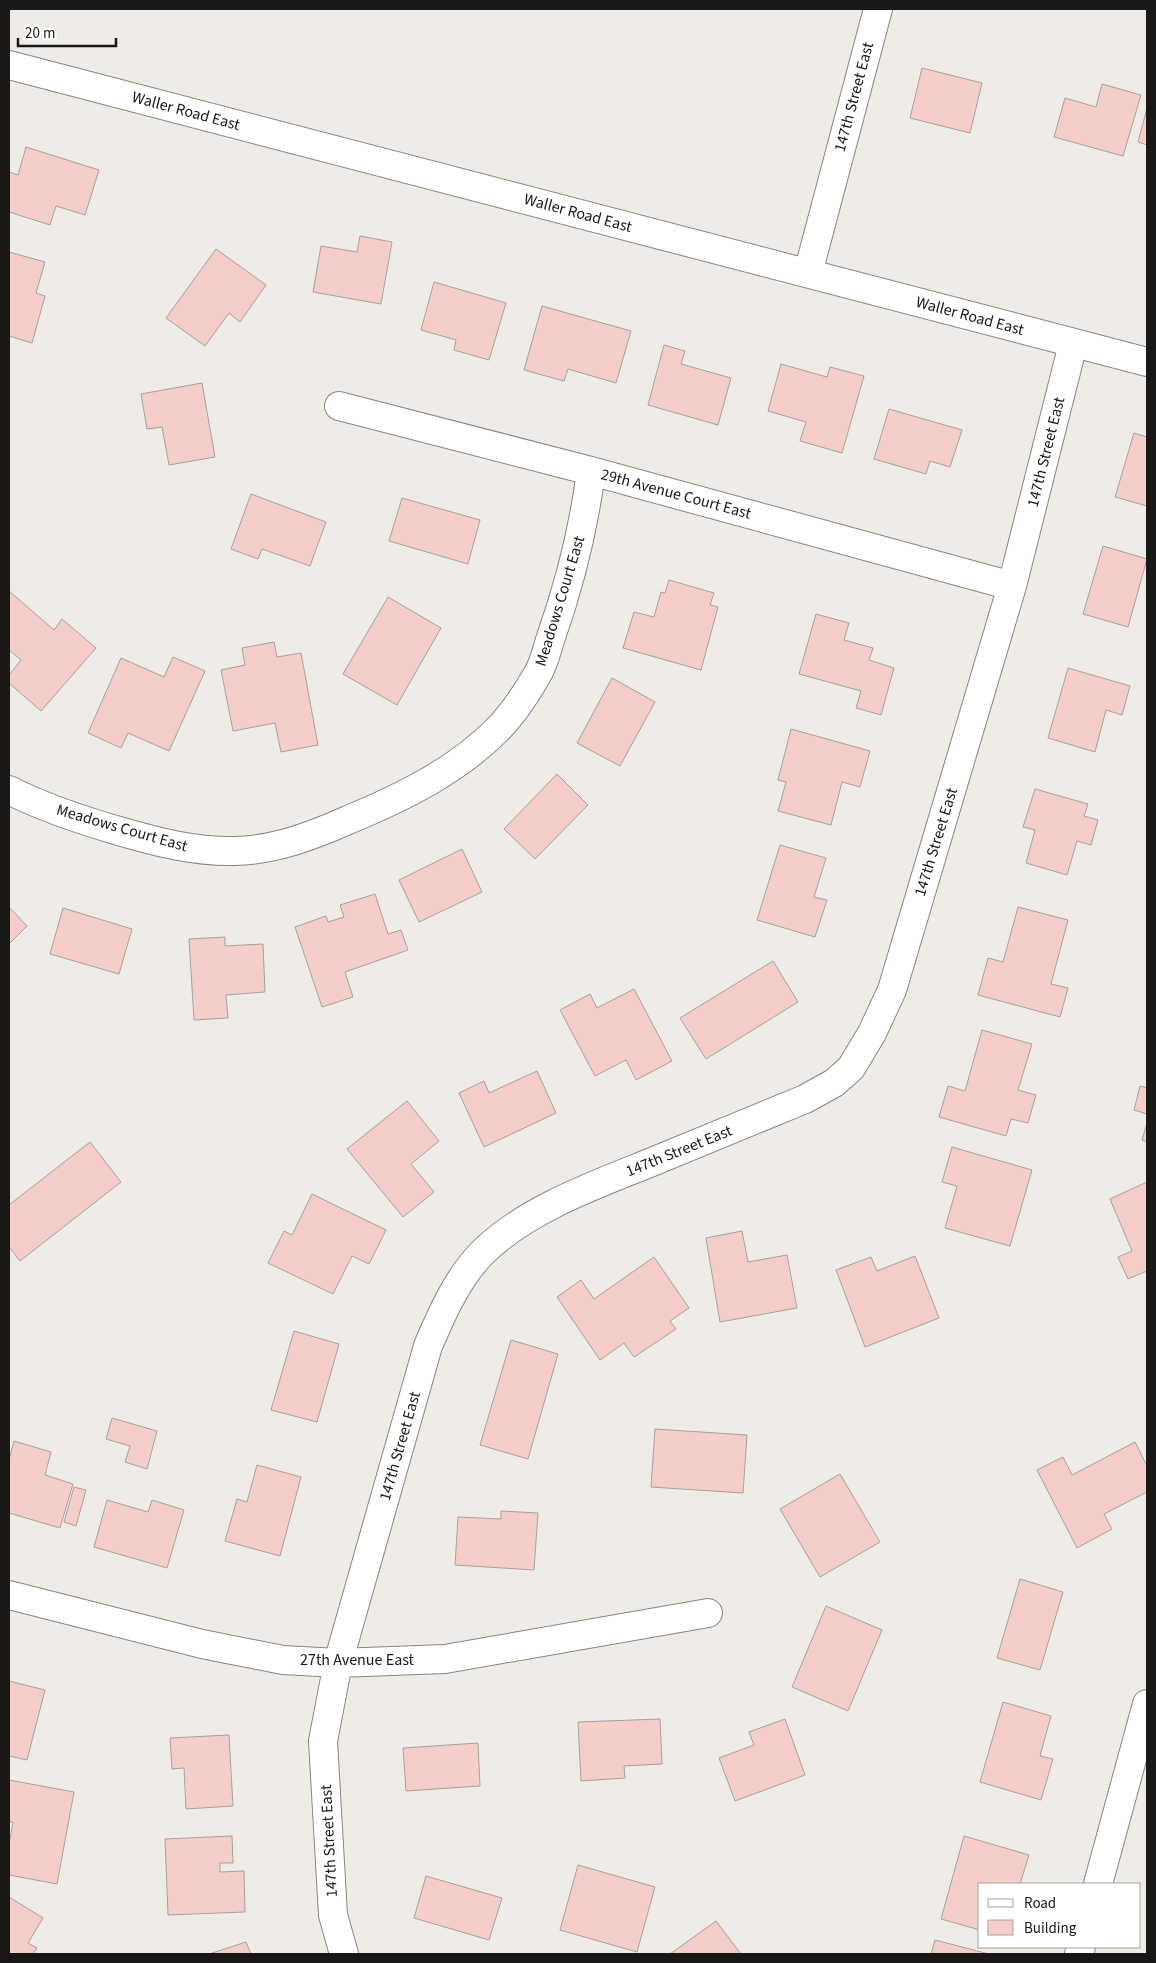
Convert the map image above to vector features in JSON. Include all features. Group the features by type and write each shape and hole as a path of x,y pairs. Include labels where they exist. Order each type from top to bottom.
{"street":[{"name":"147th Street East","path":"808,273 878,9"},
{"name":"Waller Road East","path":"9,64 1147,362"},
{"name":"147th Street East","path":"343,1953 333,1915 323,1741 338,1663 428,1346 438,1323 465,1274 484,1251 523,1220 593,1186 805,1099 834,1083 851,1068 872,1033 892,990 1012,586 1073,344"},
{"name":"29th Avenue Court East","path":"338,406 591,471 1012,586"},
{"name":"Meadows Court East","path":"9,790 31,801 75,818 157,842 194,849 236,851 271,847 302,839 387,804 445,772 496,731 519,704 539,672 559,616 586,512 591,471"},
{"name":"27th Avenue East","path":"9,1595 202,1644 283,1660 338,1663 445,1659 708,1613"},
{"path":"1098,1883 1147,1704"}],"building":[{"path":"922,68 982,83 970,133 910,118"},
{"path":"1102,84 1141,95 1123,156 1054,137 1065,98 1096,107"},
{"path":"1147,108 1147,145 1138,142"},
{"path":"26,147 99,170 85,215 56,206 50,225 9,212 9,172 18,175"},
{"path":"360,236 392,242 381,304 313,292 321,246 357,252"},
{"path":"216,249 266,285 240,322 229,313 205,346 166,318"},
{"path":"9,252 45,262 36,293 45,296 32,343 9,336"},
{"path":"434,282 506,303 489,360 454,350 456,340 421,330"},
{"path":"542,306 631,331 616,383 568,369 564,381 524,370"},
{"path":"664,345 685,351 681,364 731,378 718,425 648,405"},
{"path":"781,364 827,377 830,367 864,376 842,453 800,441 806,422 768,411"},
{"path":"202,383 215,457 169,465 162,427 147,429 141,394"},
{"path":"889,409 962,430 950,467 930,461 926,474 874,459"},
{"path":"1134,433 1147,437 1147,506 1115,497"},
{"path":"251,494 326,522 310,566 262,549 258,559 231,549"},
{"path":"402,498 480,520 468,564 389,541"},
{"path":"1103,546 1147,559 1128,627 1083,614"},
{"path":"669,580 714,593 710,605 718,607 701,670 623,648 634,612 654,617 661,592 665,593"},
{"path":"9,591 54,630 62,619 96,648 41,711 9,683 9,675 21,660 9,650"},
{"path":"388,597 441,628 397,705 343,674"},
{"path":"816,614 849,623 844,640 873,648 869,660 894,668 881,715 856,708 861,691 799,674"},
{"path":"274,642 277,657 301,653 318,745 281,752 275,723 233,731 221,670 245,665 242,648"},
{"path":"173,657 205,671 169,751 128,733 121,748 88,733 121,658 164,677"},
{"path":"1068,668 1130,686 1122,715 1106,710 1095,752 1048,738"},
{"path":"612,678 655,702 620,766 577,743"},
{"path":"791,729 870,751 860,787 842,782 831,825 778,811 786,782 778,780"},
{"path":"557,774 588,805 535,859 504,829"},
{"path":"1035,789 1088,804 1084,816 1098,820 1091,845 1077,841 1067,875 1026,863 1035,830 1023,827"},
{"path":"780,845 826,858 814,897 827,900 815,937 757,920"},
{"path":"462,849 482,892 419,922 399,880"},
{"path":"375,894 388,934 401,930 408,950 345,972 353,997 322,1007 295,927 326,916 328,922 344,917 340,905"},
{"path":"9,907 27,926 9,944"},
{"path":"1018,907 1068,920 1051,984 1068,988 1060,1017 978,995 988,958 1003,962"},
{"path":"63,908 132,929 119,974 50,954"},
{"path":"225,937 225,946 263,944 265,992 226,995 228,1018 194,1020 189,939"},
{"path":"773,961 798,1002 706,1059 680,1018"},
{"path":"634,989 672,1061 636,1080 626,1060 595,1076 560,1010 590,994 597,1008"},
{"path":"982,1030 1032,1044 1018,1090 1036,1095 1028,1123 1011,1119 1006,1136 939,1117 948,1086 965,1091"},
{"path":"537,1071 556,1113 484,1147 459,1093 484,1081 489,1093"},
{"path":"1140,1086 1147,1088 1147,1114 1134,1110"},
{"path":"407,1101 439,1141 411,1164 434,1192 403,1217 347,1149"},
{"path":"1147,1123 1147,1142 1142,1140"},
{"path":"90,1142 121,1182 20,1261 9,1247 9,1205"},
{"path":"952,1147 1032,1170 1010,1246 945,1228 957,1186 942,1182"},
{"path":"1147,1182 1147,1271 1128,1279 1118,1257 1132,1251 1110,1199"},
{"path":"312,1194 386,1230 369,1264 352,1256 333,1294 268,1263 284,1231 292,1235"},
{"path":"742,1231 748,1262 787,1255 797,1308 720,1322 706,1238"},
{"path":"915,1256 939,1318 865,1347 836,1270 871,1257 877,1271"},
{"path":"654,1257 689,1308 670,1321 676,1329 634,1357 624,1343 600,1360 557,1297 581,1280 594,1299"},
{"path":"294,1331 339,1344 317,1422 271,1410"},
{"path":"511,1340 558,1354 528,1459 480,1445"},
{"path":"112,1418 157,1431 147,1469 125,1462 130,1446 106,1439"},
{"path":"655,1429 747,1435 743,1493 651,1487"},
{"path":"14,1441 51,1452 45,1475 73,1484 60,1528 9,1513 9,1460"},
{"path":"1135,1442 1147,1466 1147,1492 1104,1514 1112,1529 1077,1548 1037,1470 1063,1457 1072,1475"},
{"path":"257,1465 301,1477 280,1556 225,1541 237,1499 247,1502"},
{"path":"840,1474 880,1542 820,1577 780,1509"},
{"path":"74,1487 86,1490 76,1526 64,1522"},
{"path":"107,1500 148,1512 152,1500 184,1510 167,1568 94,1547"},
{"path":"501,1511 538,1513 534,1570 455,1565 458,1517 501,1519"},
{"path":"1020,1579 1063,1592 1040,1670 997,1658"},
{"path":"826,1606 882,1630 848,1711 792,1687"},
{"path":"9,1681 45,1690 27,1760 9,1756"},
{"path":"1003,1702 1051,1716 1040,1756 1053,1759 1041,1800 980,1782"},
{"path":"660,1719 662,1764 624,1766 625,1778 581,1781 578,1722"},
{"path":"785,1719 805,1775 735,1801 719,1758 754,1745 749,1732"},
{"path":"229,1735 233,1806 186,1809 184,1768 172,1769 170,1738"},
{"path":"478,1743 480,1786 406,1791 403,1748"},
{"path":"9,1780 74,1792 57,1884 9,1875 9,1845 13,1822 9,1822"},
{"path":"232,1836 233,1863 220,1863 220,1872 244,1871 245,1912 168,1915 165,1839"},
{"path":"964,1836 1029,1855 1020,1883 978,1883 978,1929 941,1919"},
{"path":"578,1865 655,1887 637,1952 560,1930"},
{"path":"426,1876 502,1898 489,1940 414,1918"},
{"path":"9,1897 43,1918 28,1943 37,1948 33,1954 9,1954"},
{"path":"716,1921 741,1954 670,1954"},
{"path":"935,1940 989,1954 931,1954"},
{"path":"246,1942 251,1954 209,1954"}]}
